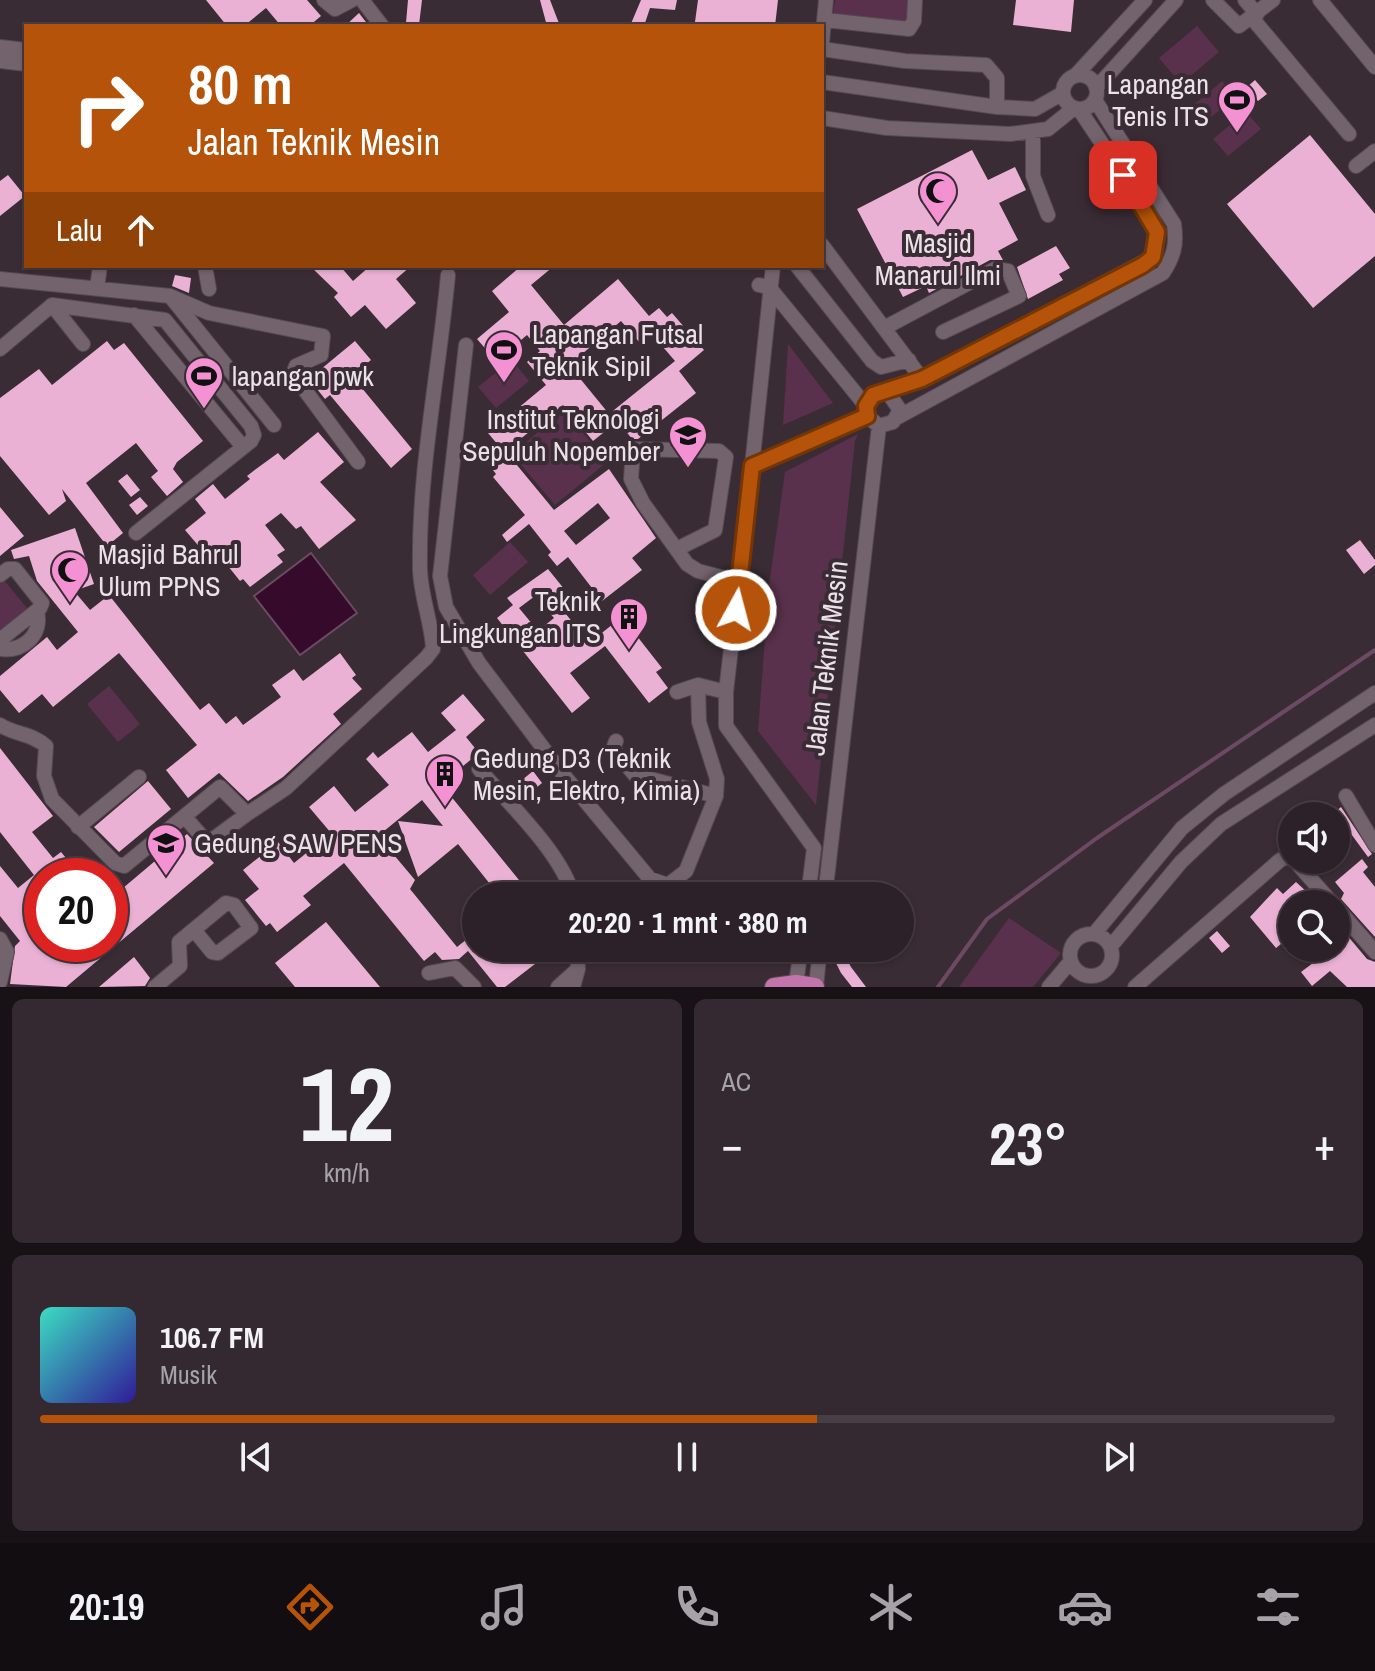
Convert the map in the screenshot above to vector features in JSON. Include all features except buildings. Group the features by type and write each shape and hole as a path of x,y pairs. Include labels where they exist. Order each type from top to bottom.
{"main road":[{"path":"774,987 796,984 816,987"}],"street":[{"path":"324,0 335,9 352,0"},
{"path":"362,0 380,24"},
{"path":"824,26 826,0"},
{"path":"825,20 909,29 914,21 915,0"},
{"path":"824,82 997,107 1035,109 1063,93 1069,79 1145,0"},
{"path":"824,118 887,128 1033,133 1048,129 1096,94 1176,0"},
{"path":"1213,0 1235,25 1243,25 1273,0"},
{"path":"1245,0 1254,16 1349,134"},
{"path":"1320,0 1375,67"},
{"path":"0,47 24,50"},
{"path":"824,49 905,61 986,65 997,78 997,107"},
{"path":"0,61 24,64"},
{"path":"764,286 879,426 893,422 1163,273 1176,242 1174,224 1084,76 1075,76"},
{"path":"752,466 866,411 873,395 888,393 922,379 1153,257 1157,232 1153,220 1063,93"},
{"path":"1033,133 1033,176 1048,215"},
{"path":"1356,166 1375,151"},
{"path":"824,248 922,379"},
{"path":"886,327 995,269 1001,267 1008,271 1015,280 1019,296 943,332"},
{"path":"97,288 100,268"},
{"path":"205,268 209,289"},
{"path":"772,268 764,286 752,466 726,692 726,726 814,848 809,882"},
{"path":"799,268 872,361 881,367 909,360"},
{"path":"185,817 204,839 212,840 291,783 433,649 420,572 427,472 448,275"},
{"path":"0,279 170,296 209,313 323,336 321,355 296,366 293,374 358,462"},
{"path":"170,296 274,425"},
{"path":"52,305 83,344"},
{"path":"0,328 5,345 52,305 165,320 176,328 251,426 254,435 243,447 136,533"},
{"path":"134,315 243,447"},
{"path":"466,345 440,576 446,607 479,663 562,773 650,879 668,885 686,871 716,796 717,779 699,722 698,685"},
{"path":"888,393 898,405 898,417"},
{"name":"Jalan Teknik Mesin","path":"827,882 879,426"},
{"path":"677,549 715,530 726,457 719,451 633,449 631,479 643,503 687,564 698,571 740,582"},
{"path":"427,472 453,475"},
{"path":"0,575 10,568 17,570 41,598 37,611 40,622 32,638 21,648 0,649"},
{"path":"420,572 440,576"},
{"path":"0,640 37,611"},
{"path":"677,692 698,685 726,692"},
{"path":"1094,934 1182,828 1224,794 1375,693"},
{"path":"1111,946 1186,855 1221,824 1372,727 1354,708"},
{"path":"0,725 11,732 26,732 46,746 44,776 52,799 115,863 124,866 220,787 247,814"},
{"path":"616,741 613,749 635,775 716,796"},
{"path":"479,769 569,882"},
{"path":"78,827 139,777"},
{"path":"1346,796 1375,845"},
{"path":"814,848 831,843"},
{"path":"1135,987 1278,862"},
{"path":"810,877 828,873"},
{"path":"1306,874 1321,890"},
{"path":"1350,923 1375,952"},
{"path":"155,987 180,966 177,954 179,942 194,930"},
{"path":"1086,934 1094,934 1111,946 1113,955 1106,971 1086,982 1071,961 1073,944 1086,934"},
{"path":"0,939 7,952 0,982"},
{"path":"1049,987 1071,961"},
{"path":"573,987 578,962"},
{"path":"796,984 799,962"},
{"path":"816,987 819,962"},
{"path":"429,973 455,968 474,987"},
{"path":"558,987 578,969"}],"shaded area":[{"path":"835,0 909,0 906,22 833,14"},
{"path":"1197,26 1219,52 1181,84 1159,58"},
{"name":"Lapangan Tenis ITS","path":"1222,81 1235,97 1203,124 1190,108"},
{"name":"Lapangan Tenis ITS","path":"1246,112 1261,129 1228,156 1213,139"},
{"path":"788,344 833,403 783,425"},
{"name":"Lapangan Futsal Teknik Sipil","path":"512,360 529,381 496,408 478,387"},
{"path":"564,410 607,462 555,505 512,454"},
{"path":"858,434 816,805 758,731 769,586 785,472"},
{"path":"510,542 528,562 490,595 473,575"},
{"path":"311,553 357,613 300,655 254,596"},
{"path":"3,579 27,608 0,631 0,582"},
{"path":"109,686 140,724 118,742 87,704"},
{"path":"1009,918 1061,953 1033,987 959,987"}],"waterway":[{"path":"938,987 987,919 1097,838 1375,650"}],"place":[{"name":"Lapangan Tenis ITS","path":"1237,134"},
{"name":"Masjid Manarul Ilmi","path":"938,225"},
{"name":"Lapangan Futsal Teknik Sipil","path":"504,384"},
{"name":"lapangan pwk","path":"204,410"},
{"name":"Institut Teknologi Sepuluh Nopember","path":"688,469"},
{"name":"Masjid Bahrul Ulum PPNS","path":"70,604"},
{"name":"Teknik Lingkungan ITS","path":"629,651"},
{"name":"Gedung D3 (Teknik Mesin, Elektro, Kimia)","path":"445,808"},
{"name":"Gedung SAW PENS","path":"166,877"}],"route":[{"path":"736,610 752,466 867,416 866,406 873,395 888,393 922,379 1143,265 1153,257 1157,232 1153,220 1123,175"}]}
